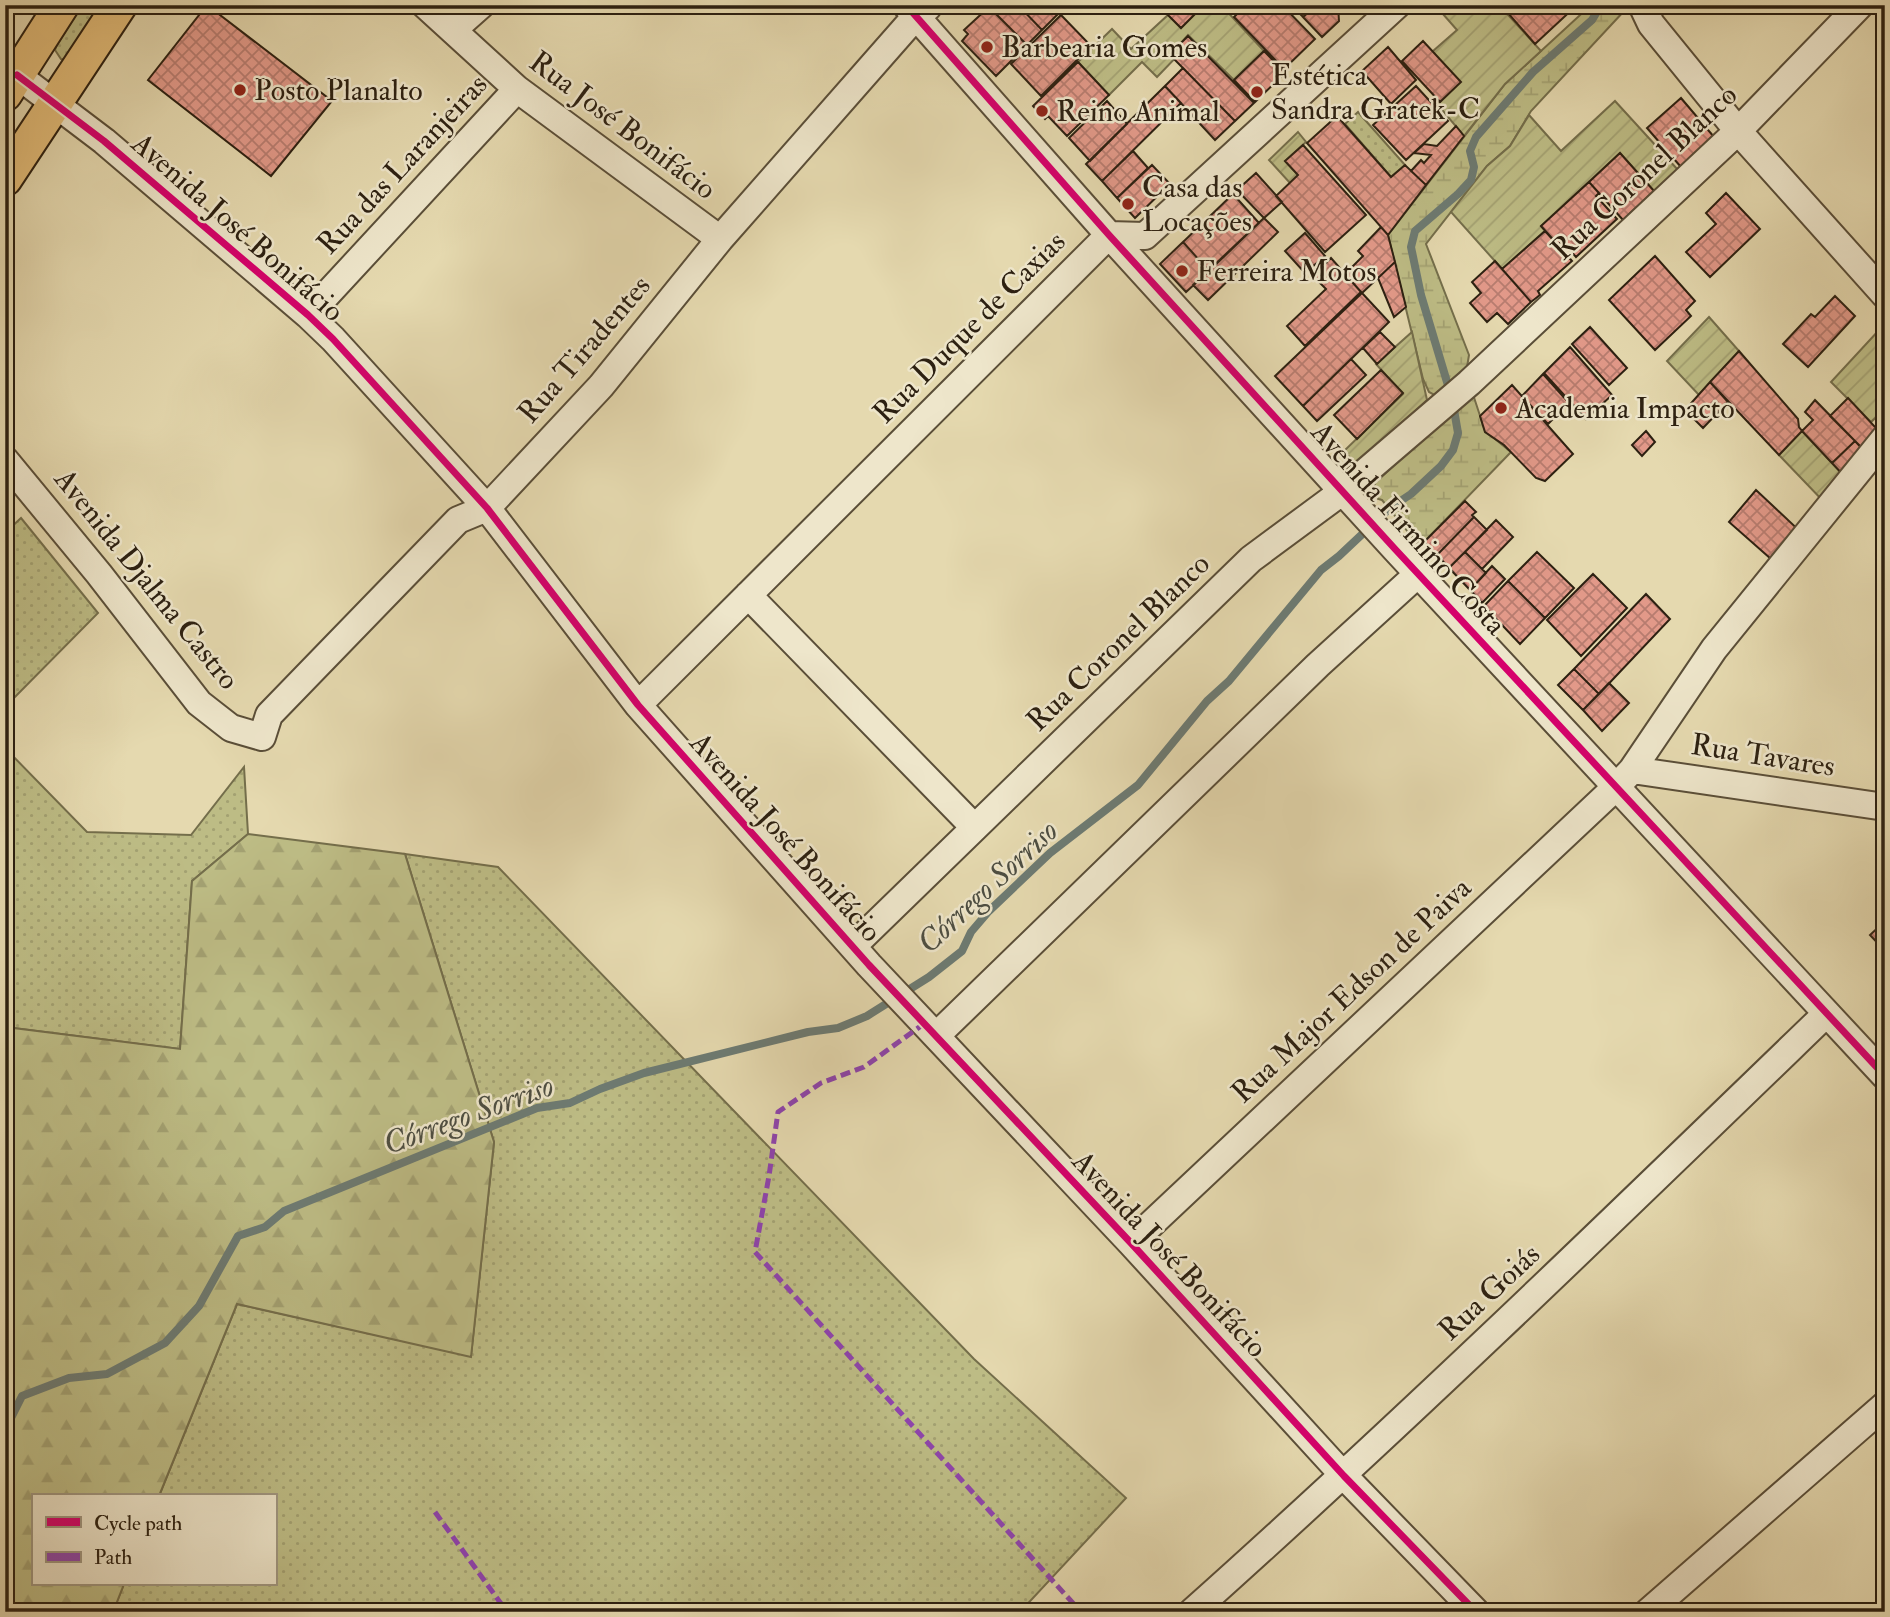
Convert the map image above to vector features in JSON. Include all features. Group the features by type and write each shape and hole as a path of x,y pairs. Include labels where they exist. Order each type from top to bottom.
{"main road":[{"path":"11,85 62,5"},
{"path":"5,179 120,5"}],"street":[{"name":"Rua José Bonifácio","path":"425,5 517,89 720,239"},
{"name":"Rua das Laranjeiras","path":"454,29 481,5"},
{"name":"Rua Duque de Caxias","path":"638,705 1109,234 1146,236 1396,5"},
{"path":"1642,5 1651,24 1738,131 1885,295"},
{"name":"Rua Coronel Blanco","path":"861,955 974,827 1251,559 1349,497 1444,403 1469,383 1738,131 1860,5"},
{"name":"Avenida Firmino Costa","path":"917,9 1109,234 1418,574 1624,778 1826,1014 1885,1076"},
{"name":"Rua Tiradentes","path":"269,715 458,520 487,508 601,386 720,239 917,9"},
{"name":"Avenida José Bonifácio","path":"11,85 56,105 104,141 309,315 333,339 487,508 638,705 861,955 1131,1243 1343,1476 1476,1612"},
{"name":"Rua das Laranjeiras","path":"309,315 517,89"},
{"name":"Rua Major Edson de Paiva","path":"1131,1243 1624,778 1714,649 1885,438"},
{"name":"Avenida Djalma Castro","path":"5,460 99,574 199,703 231,728 262,737 269,715"},
{"path":"936,1036 1299,684 1418,574"},
{"path":"748,595 974,827"},
{"name":"Rua Tavares","path":"1624,778 1885,807"},
{"name":"Rua Goiás","path":"1192,1612 1343,1476 1826,1014"},
{"path":"1648,1612 1885,1405"}],"green space":[{"path":"82,5 101,5 66,60 61,59 55,50"},
{"path":"1204,5 1221,5 1264,51 1234,80 1188,35 1180,44 1184,49 1157,77 1142,62 1109,95 1078,62 1112,29 1131,49 1168,15 1181,28"},
{"path":"1435,5 1499,5 1541,51 1505,84 1464,136 1437,104 1440,102 1432,52 1457,30"},
{"path":"1591,5 1625,5 1625,10 1531,111 1510,146 1487,166 1426,244 1469,355 1466,373 1485,431 1511,452 1424,542 1417,543 1382,500 1378,499 1374,490 1375,483 1434,428 1440,398 1429,392 1423,379 1388,235 1505,84"},
{"path":"1615,101 1678,170 1654,191 1620,153 1541,226 1545,231 1502,269 1451,212 1487,166 1510,146 1529,115 1561,151"},
{"path":"1358,112 1405,165 1391,177 1345,124"},
{"path":"1298,132 1306,142 1285,161 1298,175 1290,183 1269,160"},
{"path":"1709,317 1739,351 1699,395 1667,361"},
{"path":"1880,329 1885,334 1885,409 1871,422 1831,382"},
{"path":"1412,332 1427,400 1357,466 1344,451 1403,394 1376,364"},
{"path":"1802,431 1846,478 1825,503 1779,455"},
{"path":"21,518 98,613 5,707 5,533"},
{"path":"5,748 87,832 191,835 244,767 248,834 192,881 180,1049 5,1027"},
{"path":"248,834 405,854 494,1142 471,1357 237,1304 160,1494 32,1494 32,1586 123,1586 113,1612 5,1612 5,1027 180,1049 192,881"},
{"path":"405,854 498,867 974,1359 1126,1498 1020,1612 113,1612 123,1586 276,1586 276,1494 160,1494 237,1304 471,1356 494,1142"}],"building":[{"name":"Posto Planalto","path":"207,5 332,101 271,176 148,80"},
{"path":"999,5 1018,5 1042,30 1027,45 993,11"},
{"path":"1018,5 1067,5 1042,30"},
{"path":"1178,5 1204,5 1181,28 1168,15"},
{"path":"1246,5 1282,5 1315,39 1284,69 1234,17"},
{"path":"1291,5 1309,5 1309,12 1303,17"},
{"path":"1309,5 1338,5 1339,21 1322,37 1303,17 1309,12"},
{"path":"1501,5 1577,5 1535,44"},
{"path":"989,7 1027,45 996,76 962,41 968,34 964,30"},
{"path":"1061,15 1091,46 1041,96 1011,64"},
{"path":"1188,36 1254,103 1235,121 1174,59 1184,49 1180,44"},
{"path":"1423,41 1461,82 1440,102 1402,61"},
{"path":"1388,47 1416,80 1391,104 1362,71"},
{"path":"1264,51 1285,73 1255,102 1234,80"},
{"path":"1078,62 1109,95 1067,136 1048,116 1045,119 1033,106"},
{"path":"1183,68 1235,121 1215,140 1165,86"},
{"path":"1165,86 1181,103 1102,181 1086,164"},
{"path":"1416,86 1448,121 1406,160 1373,125"},
{"path":"1681,98 1714,137 1681,167 1647,128"},
{"path":"1107,101 1127,124 1090,161 1069,138"},
{"path":"1337,116 1391,177 1405,165 1426,185 1388,235 1307,143"},
{"path":"1456,126 1464,136 1426,185 1411,171 1421,160 1424,163 1431,155 1414,153 1424,144 1437,146"},
{"path":"1303,145 1366,215 1325,252 1276,196 1298,175 1285,161"},
{"path":"1133,151 1148,168 1117,198 1102,181"},
{"path":"1620,153 1654,191 1623,220 1589,182"},
{"path":"1152,165 1170,184 1135,218 1117,198"},
{"path":"1256,173 1282,202 1264,218 1237,190"},
{"path":"1589,182 1599,193 1596,196 1617,219 1576,257 1562,241 1558,245 1541,226"},
{"path":"1726,193 1760,229 1710,277 1686,252 1716,224 1706,213"},
{"path":"1233,194 1259,223 1209,271 1183,242"},
{"path":"1264,218 1278,232 1208,300 1193,285"},
{"path":"1381,227 1388,235 1395,262 1362,293 1345,274 1363,256 1358,251"},
{"path":"1545,231 1572,261 1538,291 1540,295 1531,302 1502,269"},
{"path":"1305,233 1325,256 1305,273 1285,251"},
{"path":"1183,242 1209,271 1186,292 1160,264"},
{"path":"1655,256 1695,301 1686,310 1691,316 1655,350 1609,300"},
{"path":"1331,258 1361,292 1305,346 1287,326 1326,289 1313,276"},
{"path":"1495,261 1531,302 1508,324 1497,313 1487,322 1470,303 1481,293 1472,282"},
{"path":"1395,262 1406,307 1394,317 1378,278"},
{"path":"1362,293 1389,322 1303,406 1275,376"},
{"path":"1835,296 1855,316 1808,367 1783,344 1811,314 1815,317"},
{"path":"1590,327 1627,368 1609,385 1572,344"},
{"path":"1380,332 1395,347 1377,364 1363,348"},
{"path":"1570,347 1612,395 1586,419 1544,373"},
{"path":"1739,351 1798,419 1802,431 1779,455 1710,382"},
{"path":"1351,359 1366,375 1317,421 1303,406"},
{"path":"1381,370 1403,393 1357,439 1334,415"},
{"path":"1543,374 1569,403 1548,424 1522,396"},
{"path":"1710,382 1728,402 1703,428 1685,410"},
{"path":"1512,385 1573,454 1545,481 1536,478 1504,445 1485,432 1480,416"},
{"path":"1848,398 1876,428 1861,447 1830,416"},
{"path":"1815,400 1855,441 1832,463 1802,431 1813,420 1805,412"},
{"path":"1646,431 1655,442 1642,456 1632,445"},
{"path":"1855,441 1866,453 1846,478 1832,463"},
{"path":"1756,490 1805,536 1779,566 1729,522"},
{"path":"1465,501 1476,512 1472,515 1474,517 1437,555 1424,542"},
{"path":"1474,517 1487,530 1449,568 1437,555"},
{"path":"1496,520 1513,537 1482,569 1465,552"},
{"path":"1465,552 1486,573 1470,590 1449,568"},
{"path":"1537,552 1574,588 1545,618 1508,581"},
{"path":"1492,566 1505,579 1482,603 1470,590"},
{"path":"1593,574 1627,608 1581,656 1547,620"},
{"path":"1508,581 1545,618 1520,644 1484,606"},
{"path":"1646,594 1670,619 1599,694 1574,669"},
{"path":"1574,669 1599,694 1583,710 1558,685"},
{"path":"1609,683 1629,703 1602,731 1583,710"},
{"path":"1885,921 1885,951 1870,935"}],"waterway":[{"name":"Córrego Sorriso","path":"1450,392 1421,295 1411,247 1415,231 1471,180 1474,167 1470,151 1476,137 1533,72 1592,20 1601,5"},
{"name":"Córrego Sorriso","path":"5,1430 22,1396 69,1378 107,1374 165,1343 199,1306 238,1236 265,1227 284,1211 537,1108 570,1103 644,1073 808,1032 838,1028 867,1016 929,977 962,951 971,932 989,911 1050,853 1138,785 1321,570 1441,466 1453,450 1458,433 1453,404"}],"marked path":[{"path":"925,1023 864,1067 821,1083 778,1112 755,1252 1081,1612"},
{"path":"435,1512 507,1612"}],"cycle path":[{"path":"906,5 1109,235 1395,549 1885,1076"},
{"path":"17,75 104,141 333,339 487,508 638,705 869,965 1131,1243 1344,1476 1476,1612"}],"place":[{"name":"Barbearia Gomes","path":"987,47"},
{"name":"Posto Planalto","path":"240,90"},
{"name":"Estética Sandra Gratek-C","path":"1257,92"},
{"name":"Reino Animal","path":"1042,111"},
{"name":"Casa das Locações","path":"1128,204"},
{"name":"Ferreira Motos","path":"1182,271"},
{"name":"Academia Impacto","path":"1501,408"}]}
